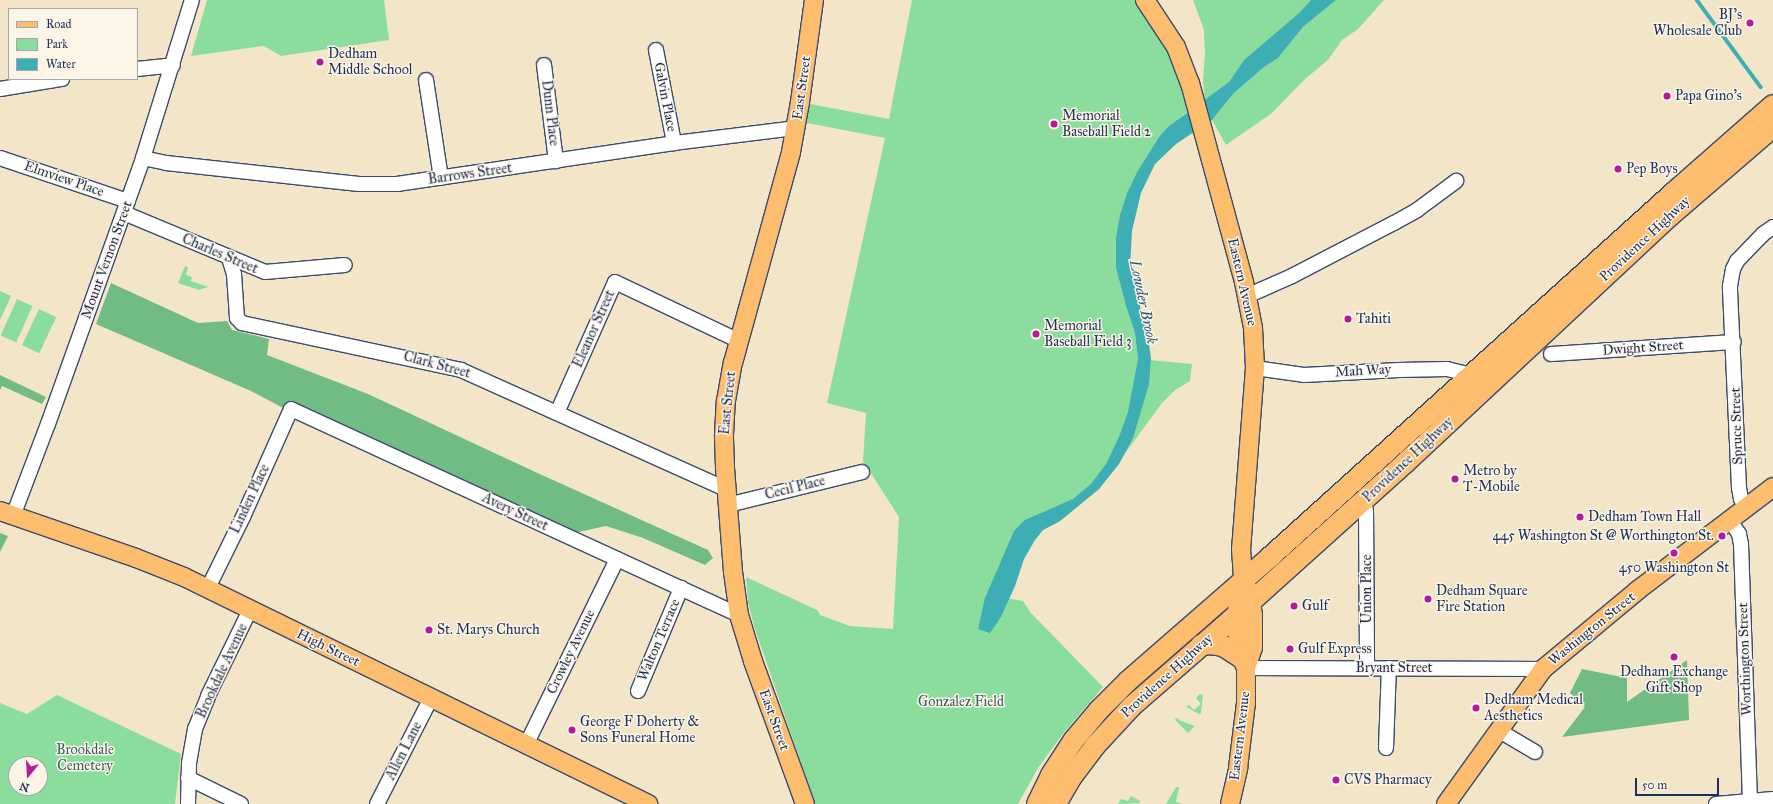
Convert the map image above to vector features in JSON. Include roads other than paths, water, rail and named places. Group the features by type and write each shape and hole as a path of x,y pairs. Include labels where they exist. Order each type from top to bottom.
{"highway":[{"name":"Providence Highway","path":"1036,804 1064,755 1098,710 1136,674 1243,581 1673,193 1773,105"},
{"name":"Providence Highway","path":"1056,804 1084,759 1107,732 1144,695 1244,608 1413,455 1670,216 1773,127"},
{"path":"1201,645 1209,644 1223,646 1243,663"}],"main road":[{"name":"East Street","path":"805,804 753,661 739,615 727,497 725,417 729,383 739,341 786,173 796,128 814,0"},
{"name":"Eastern Avenue","path":"1145,0 1176,47 1196,101 1247,296 1256,349 1256,368 1241,549 1243,581 1239,594 1244,608 1238,646 1243,663 1246,703 1238,768 1230,804"},
{"name":"Washington Street","path":"1446,804 1543,669 1638,590 1773,488"},
{"name":"High Street","path":"7,514 136,558 208,588 250,610 648,804"}],"street":[{"name":"Mount Vernon Street","path":"7,514 85,320 126,207 173,65 192,0"},
{"name":"Galvin Place","path":"656,50 674,143"},
{"path":"138,69 173,65"},
{"name":"Dunn Place","path":"544,65 556,161"},
{"path":"0,89 56,80"},
{"path":"426,80 441,178"},
{"name":"Barrows Street","path":"143,158 166,163 359,184 397,184 674,143 796,128"},
{"name":"Elmview Place","path":"0,158 126,207"},
{"path":"1247,296 1292,276 1394,223 1417,210 1456,181"},
{"name":"Charles Street","path":"126,207 229,258 265,272 272,273 345,265"},
{"name":"Spruce Street","path":"1747,508 1742,499 1739,488 1734,342 1730,286 1733,269 1737,261 1763,234 1773,227"},
{"name":"Clark Street","path":"229,258 234,274 238,318 242,323 461,370 557,413 727,497"},
{"name":"Eleanor Street","path":"557,413 615,282 739,341"},
{"name":"Dwight Street","path":"1551,354 1734,342"},
{"name":"Mah Way","path":"1256,368 1304,375 1447,369 1471,376"},
{"name":"Avery Street","path":"291,409 739,615"},
{"name":"Linden Place","path":"208,588 243,517 291,409"},
{"name":"Cecil Place","path":"727,497 862,472"},
{"name":"Union Place","path":"1366,510 1367,668"},
{"name":"Worthington Street","path":"1730,521 1739,534 1741,544 1750,801"},
{"name":"Crowley Avenue","path":"526,745 617,559"},
{"name":"Walton Terrace","path":"638,691 681,588"},
{"name":"Brookdale Avenue","path":"188,804 188,778 192,746 201,711 250,610"},
{"name":"Bryant Street","path":"1243,663 1367,668 1543,669"},
{"path":"1386,748 1389,668"},
{"name":"Allen Lane","path":"377,804 431,698"},
{"path":"1498,730 1535,752"},
{"path":"188,778 241,804"},
{"path":"1716,804 1773,799"}],"water":[{"path":"1311,0 1336,0 1303,27 1278,58 1264,67 1234,93 1212,120 1176,144 1155,164 1141,193 1132,231 1130,267 1148,337 1151,358 1149,384 1133,438 1119,464 1099,489 1060,521 1043,530 1035,540 1024,559 1015,586 1001,617 990,633 978,629 985,598 1014,531 1025,520 1073,499 1091,484 1106,464 1119,437 1128,412 1138,359 1135,333 1116,268 1116,238 1120,215 1127,193 1137,172 1159,137 1169,126 1229,82 1244,60 1300,12"}],"waterway":[{"path":"1697,0 1761,87"}],"place":[{"name":"BJ's Wholesale Club","path":"1750,23"},
{"name":"Dedham Middle School","path":"320,62"},
{"name":"Papa Gino's","path":"1667,96"},
{"name":"Memorial Baseball Field 2","path":"1054,124"},
{"name":"Pep Boys","path":"1618,169"},
{"name":"Tahiti","path":"1348,319"},
{"name":"Memorial Baseball Field 3","path":"1036,334"},
{"name":"Metro by T-Mobile","path":"1455,479"},
{"name":"Dedham Town Hall","path":"1580,517"},
{"name":"445 Washington St @ Worthington St.","path":"1722,536"},
{"name":"450 Washington St","path":"1674,553"},
{"name":"Dedham Square Fire Station","path":"1428,599"},
{"name":"Gulf","path":"1294,606"},
{"name":"St. Marys Church","path":"429,630"},
{"name":"Gulf Express","path":"1290,649"},
{"name":"Dedham Exchange Gift Shop","path":"1674,657"},
{"name":"Dedham Medical Aesthetics","path":"1476,708"},
{"name":"George F Doherty & Sons Funeral Home","path":"572,730"},
{"name":"CVS Pharmacy","path":"1336,780"}],"water label":[{"name":"Lowder Brook","path":"1143,302"}],"park label":[{"name":"Gonzalez Field","path":"961,702"},
{"name":"Brookdale Cemetery","path":"85,758"}]}
